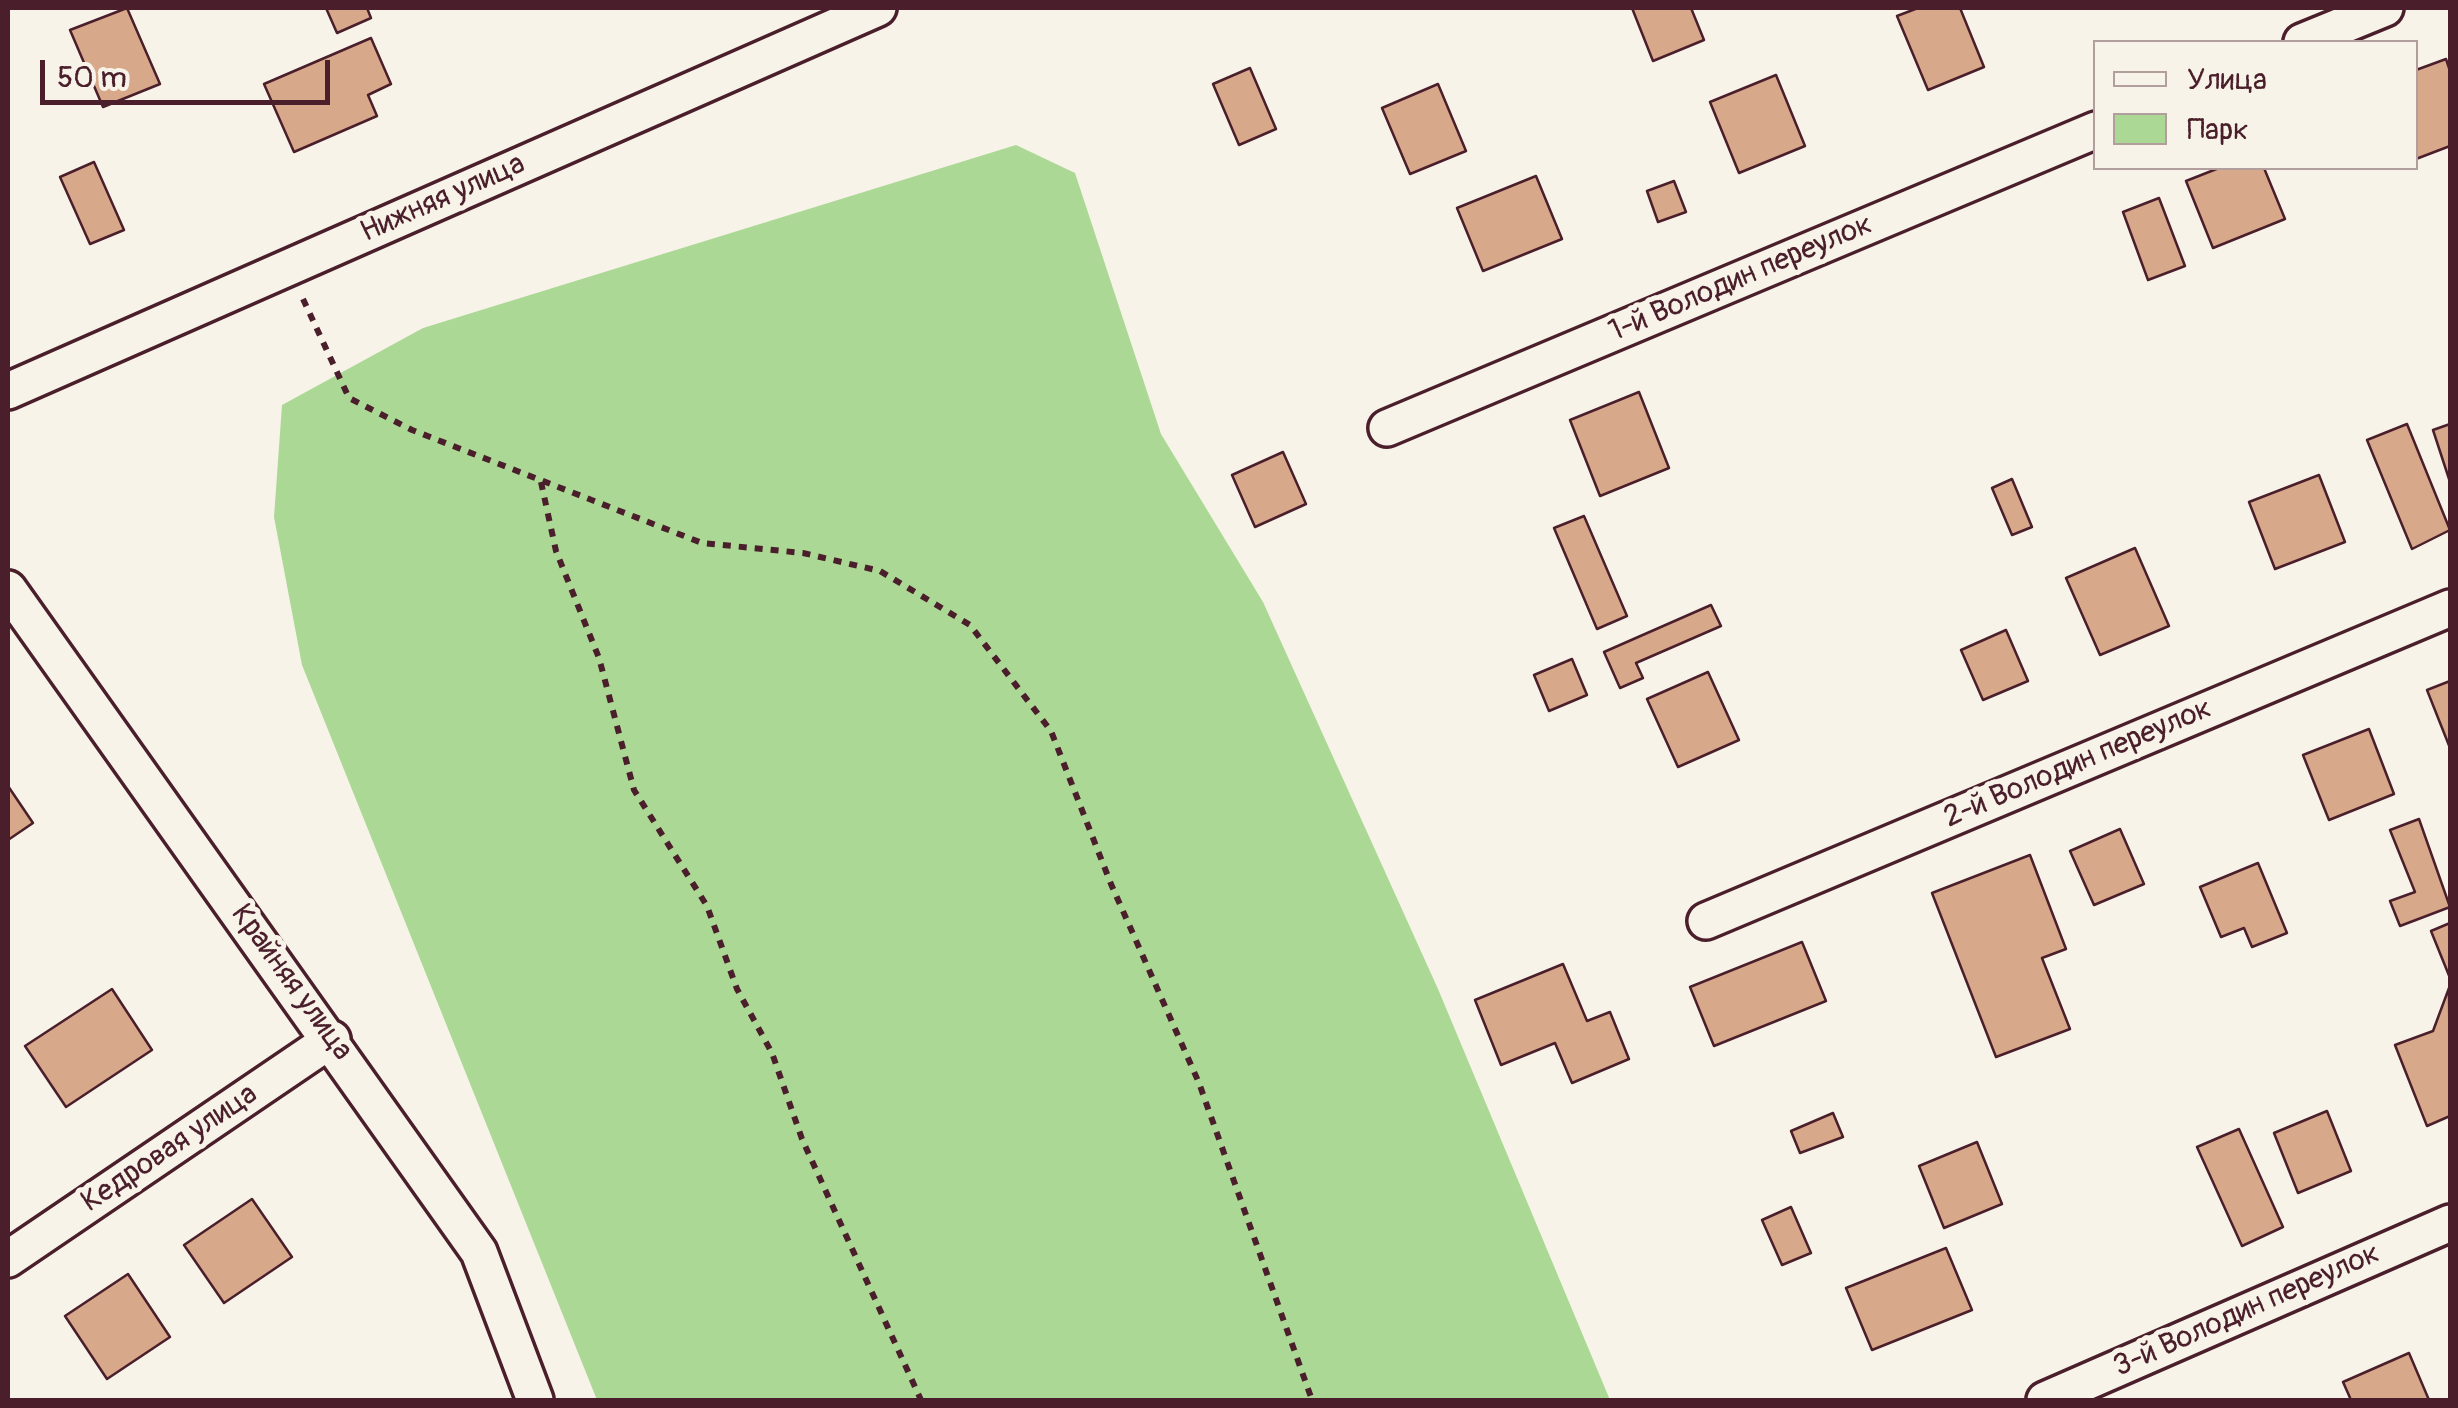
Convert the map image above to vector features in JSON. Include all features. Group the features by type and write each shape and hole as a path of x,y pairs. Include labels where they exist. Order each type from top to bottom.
{"street":[{"name":"Нижняя улица","path":"8,391 878,8"},
{"path":"2307,40 2385,8"},
{"name":"1-й Володин переулок","path":"1387,428 2093,131"},
{"name":"Крайняя улица","path":"8,589 19,627 332,1040 479,1252 535,1400"},
{"name":"2-й Володин переулок","path":"1706,921 2450,608"},
{"name":"Кедровая улица","path":"8,1259 332,1040"},
{"name":"3-й Володин переулок","path":"2045,1400 2450,1223"}],"path":[{"path":"289,267 349,398 412,430 702,543 803,552 880,571 970,624 1051,731 1111,884 1199,1082 1312,1400"},
{"path":"541,482 556,551 599,658 634,790 707,906 737,988 772,1053 802,1139 920,1400"}],"green space":[{"path":"1016,145 1075,173 1161,434 1263,602 1438,989 1610,1400 597,1400 302,665 274,517 282,405 423,328"}],"building":[{"path":"127,8 160,84 103,107 70,30"},
{"path":"326,8 367,8 371,18 337,33"},
{"path":"1632,8 1691,8 1704,40 1653,61"},
{"path":"1918,8 1960,8 1984,67 1928,90 1897,16"},
{"path":"371,38 391,84 368,95 377,116 294,152 264,84"},
{"path":"2446,59 2450,71 2450,146 2418,158 2418,69"},
{"path":"1250,68 1276,129 1239,145 1213,84"},
{"path":"1776,75 1805,146 1739,173 1710,102"},
{"path":"1438,84 1466,151 1410,174 1382,108"},
{"path":"94,162 124,230 90,244 60,177"},
{"path":"2214,170 2265,170 2285,219 2213,248 2186,181"},
{"path":"1536,176 1562,239 1483,271 1457,208"},
{"path":"1674,181 1686,212 1658,222 1647,191"},
{"path":"2159,198 2185,266 2148,280 2123,212"},
{"path":"1639,392 1669,468 1600,496 1570,420"},
{"path":"2407,424 2450,530 2412,549 2367,440"},
{"path":"2450,424 2450,482 2433,430"},
{"path":"1283,452 1306,504 1255,527 1232,475"},
{"path":"2319,475 2345,542 2275,569 2249,502"},
{"path":"2012,479 2032,527 2012,535 1992,488"},
{"path":"1584,516 1627,616 1597,629 1554,528"},
{"path":"2135,548 2169,626 2100,655 2066,578"},
{"path":"1711,605 1721,626 1636,663 1643,678 1620,688 1604,652"},
{"path":"2006,630 2028,681 1983,700 1961,650"},
{"path":"1572,659 1587,695 1549,711 1534,675"},
{"path":"1708,672 1739,740 1678,767 1647,699"},
{"path":"2450,681 2450,748 2427,690"},
{"path":"2369,729 2394,794 2329,820 2303,755"},
{"path":"8,786 33,823 8,840"},
{"path":"2419,819 2450,907 2400,926 2390,901 2415,892 2390,830"},
{"path":"2120,829 2144,884 2094,905 2070,851"},
{"path":"2030,855 2066,949 2042,958 2070,1029 1996,1057 1932,893"},
{"path":"2258,863 2287,933 2252,947 2244,928 2221,937 2200,887"},
{"path":"2450,923 2450,978 2431,931"},
{"path":"1802,942 1826,1001 1714,1046 1690,987"},
{"path":"1563,964 1587,1021 1610,1012 1629,1059 1572,1083 1555,1043 1501,1065 1475,1000"},
{"path":"2449,988 2450,1116 2427,1126 2395,1045 2433,1031"},
{"path":"112,989 152,1050 66,1107 25,1046"},
{"path":"2327,1111 2351,1171 2298,1193 2274,1133"},
{"path":"1833,1113 1843,1137 1800,1153 1791,1131"},
{"path":"2239,1129 2283,1227 2242,1246 2197,1147"},
{"path":"1977,1142 2002,1204 1944,1228 1919,1166"},
{"path":"252,1199 292,1257 224,1303 184,1245"},
{"path":"1791,1207 1811,1253 1782,1265 1762,1220"},
{"path":"1946,1248 1972,1310 1872,1350 1846,1288"},
{"path":"128,1274 170,1337 107,1379 65,1316"},
{"path":"2409,1353 2429,1400 2351,1400 2343,1382"}]}
